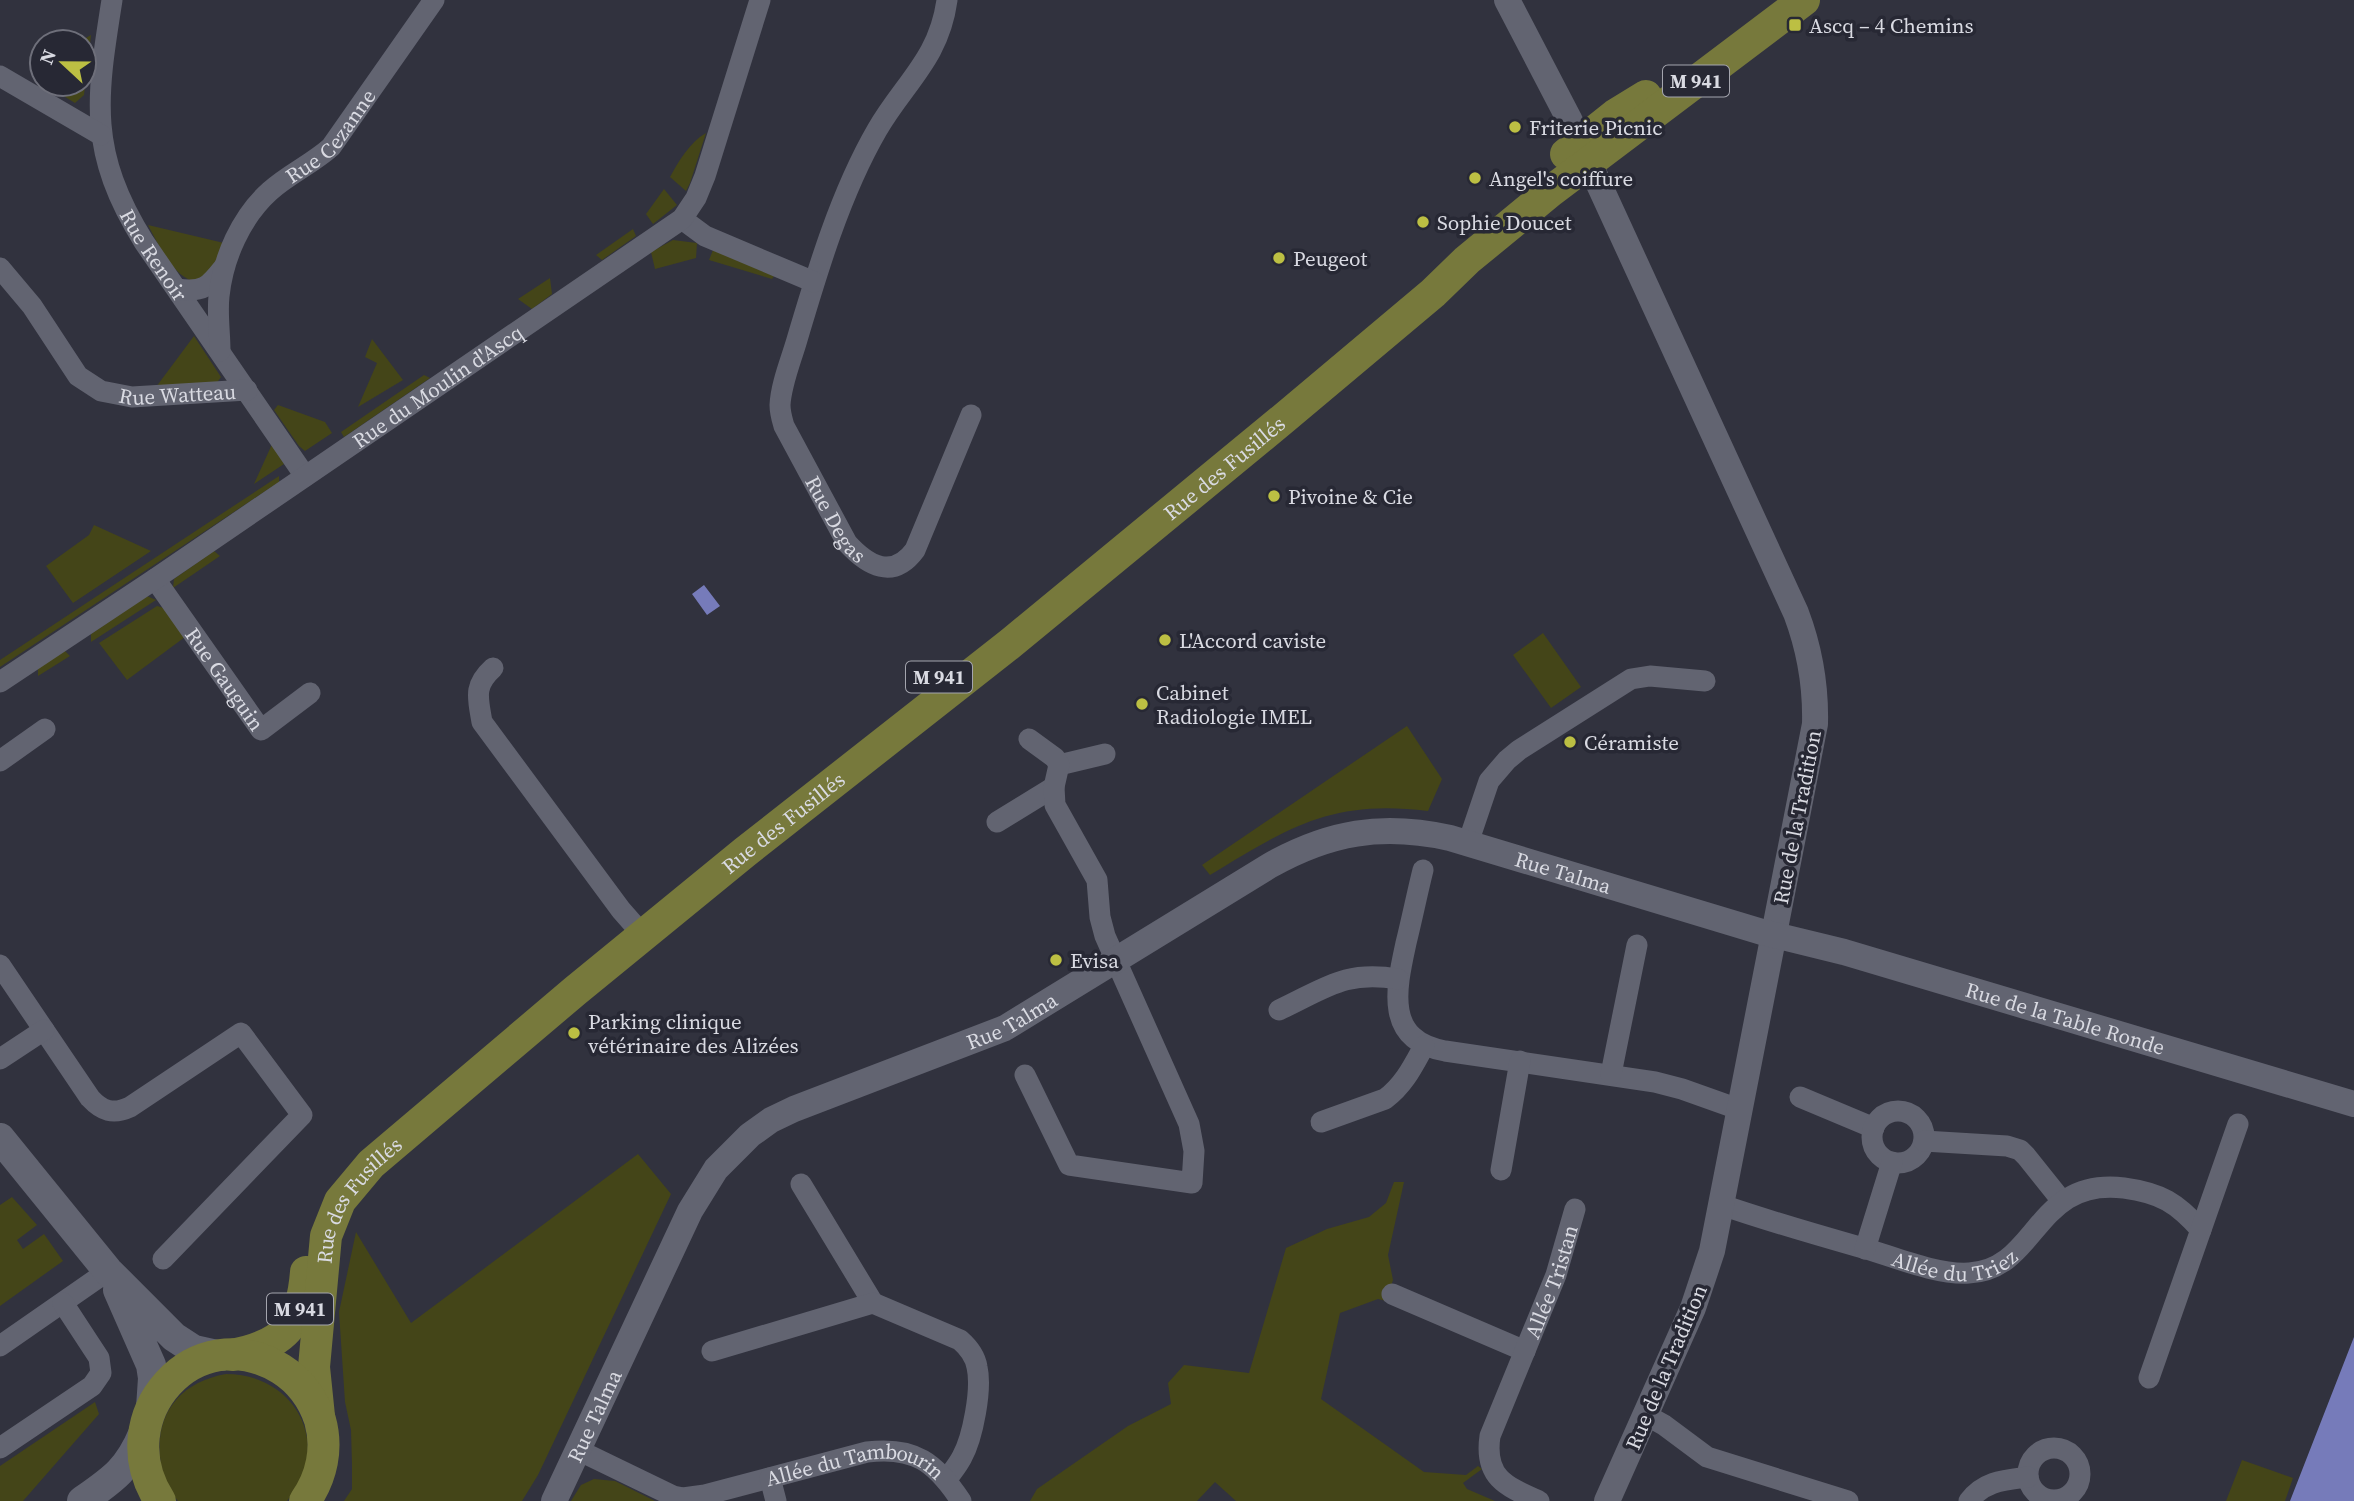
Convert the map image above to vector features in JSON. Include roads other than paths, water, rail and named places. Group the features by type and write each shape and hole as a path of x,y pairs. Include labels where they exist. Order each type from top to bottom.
{"main road":[{"name":"Rue des Fusillés","path":"147,1421 166,1385 179,1373 203,1360 265,1346 278,1339 294,1324 304,1295 308,1253 315,1224 334,1187 348,1168 434,1086 637,929 765,836 1010,643 1433,292 1666,80 1769,0"},
{"name":"Rue des Fusillés","path":"1584,153 1804,0"},
{"name":"Rue des Fusillés","path":"306,1501 316,1483 323,1461 324,1439 314,1367 323,1286 323,1254 326,1236 340,1201 359,1176 399,1139 637,929"},
{"path":"0,1138 108,1271 184,1344 206,1355 255,1358 286,1372 309,1396 319,1416"},
{"path":"108,1271 151,1365 153,1391 142,1452 145,1470 160,1501"},
{"path":"82,1501 121,1472 135,1454 147,1421"}],"street":[{"name":"Rue Renoir","path":"112,0 99,87 101,135 113,182 144,242 305,476"},
{"name":"Rue Cezanne","path":"220,351 219,297 224,267 234,242 253,209 270,191 318,158 336,141 434,0"},
{"name":"Rue du Moulin d'Ascq","path":"0,682 682,219 696,198 705,176 760,0"},
{"name":"Rue Degas","path":"947,0 940,30 929,57 879,127 866,150 814,282 783,388 781,414 784,426 847,543 858,555 882,567 897,566 908,560 915,550 971,415"},
{"name":"Rue de la Tradition","path":"1507,0 1569,119 1796,613 1810,657 1814,680 1815,724 1741,1110 1707,1269 1607,1501"},
{"path":"0,76 101,135"},
{"path":"682,219 705,236 814,282"},
{"name":"Rue Cezanne","path":"177,289 200,290 210,285 224,267"},
{"name":"Rue Watteau","path":"0,268 32,306 78,376 101,391 132,397 247,390"},
{"name":"Rue Gauguin","path":"155,579 261,730 310,693"},
{"path":"493,668 481,678 477,696 482,722 637,929"},
{"path":"1468,844 1489,781 1519,750 1630,679 1650,676 1704,681"},
{"path":"0,761 45,729"},
{"path":"1025,1075 1069,1165 1192,1183 1194,1151 1189,1124 1102,926 1097,880 1057,813 1054,787 1059,765 1055,758 1030,739"},
{"path":"1059,765 1105,754"},
{"path":"997,822 1054,787"},
{"name":"Rue Talma","path":"554,1501 690,1211 716,1169 741,1143 794,1108 1005,1028 1269,866 1320,841 1372,831 1405,830 1468,844 1775,935"},
{"path":"1423,870 1396,998 1402,1021 1416,1041 1424,1046 1445,1051 1611,1074 1669,1085 1741,1110"},
{"name":"Rue de la Table Ronde","path":"1775,935 1844,952 2354,1104"},
{"path":"1611,1074 1637,945"},
{"path":"0,965 90,1098 104,1110 130,1107 241,1034 302,1115 163,1259"},
{"path":"1279,1010 1350,977 1374,975 1398,979"},
{"path":"0,1059 44,1030"},
{"path":"1321,1122 1385,1099 1410,1072 1424,1046"},
{"path":"1501,1170 1520,1061"},
{"path":"1800,1097 1874,1128"},
{"path":"1905,1111 1917,1119 1924,1133 1924,1141 1912,1158 1892,1162 1885,1160 1875,1149 1872,1135 1874,1128 1883,1115 1905,1111"},
{"path":"2149,1378 2238,1124"},
{"path":"1924,1141 2007,1146 2020,1150 2062,1201"},
{"name":"Allée du Triez","path":"1866,1249 1892,1162"},
{"path":"801,1184 873,1303 949,1334 960,1340 974,1356 978,1374 974,1421 962,1457 947,1479"},
{"name":"Allée du Triez","path":"1722,1205 1866,1249 1966,1274 1990,1270 2011,1256 2062,1201 2093,1189 2113,1187 2162,1197 2173,1203 2201,1230"},
{"name":"Allée Tristan","path":"1539,1501 1497,1478 1489,1460 1490,1436 1556,1275 1575,1209"},
{"path":"0,1346 108,1271"},
{"name":"Allée Tristan","path":"1392,1294 1525,1351"},
{"path":"0,1448 98,1380 102,1366 99,1358 63,1303"},
{"path":"712,1352 873,1303"},
{"path":"1646,1415 1707,1457 1848,1501"},
{"name":"Allée du Tambourin","path":"578,1450 682,1500 867,1452 891,1450 923,1459 947,1479 961,1501"},
{"path":"1969,1501 1987,1484 2028,1477"},
{"path":"769,1478 776,1501"}],"water":[{"path":"704,585 720,606 707,615 692,594"},
{"path":"2354,1337 2354,1501 2290,1501"}],"place":[{"name":"Ascq – 4 Chemins","path":"1795,25"},
{"name":"Friterie Picnic","path":"1515,127"},
{"name":"Angel's coiffure","path":"1475,178"},
{"name":"Sophie Doucet","path":"1423,222"},
{"name":"Peugeot","path":"1279,258"},
{"name":"Pivoine & Cie","path":"1274,496"},
{"name":"L'Accord caviste","path":"1165,640"},
{"name":"Cabinet Radiologie IMEL","path":"1142,704"},
{"name":"Céramiste","path":"1570,742"},
{"name":"Evisa","path":"1056,960"},
{"name":"Parking clinique vétérinaire des Alizées","path":"574,1033"}]}
